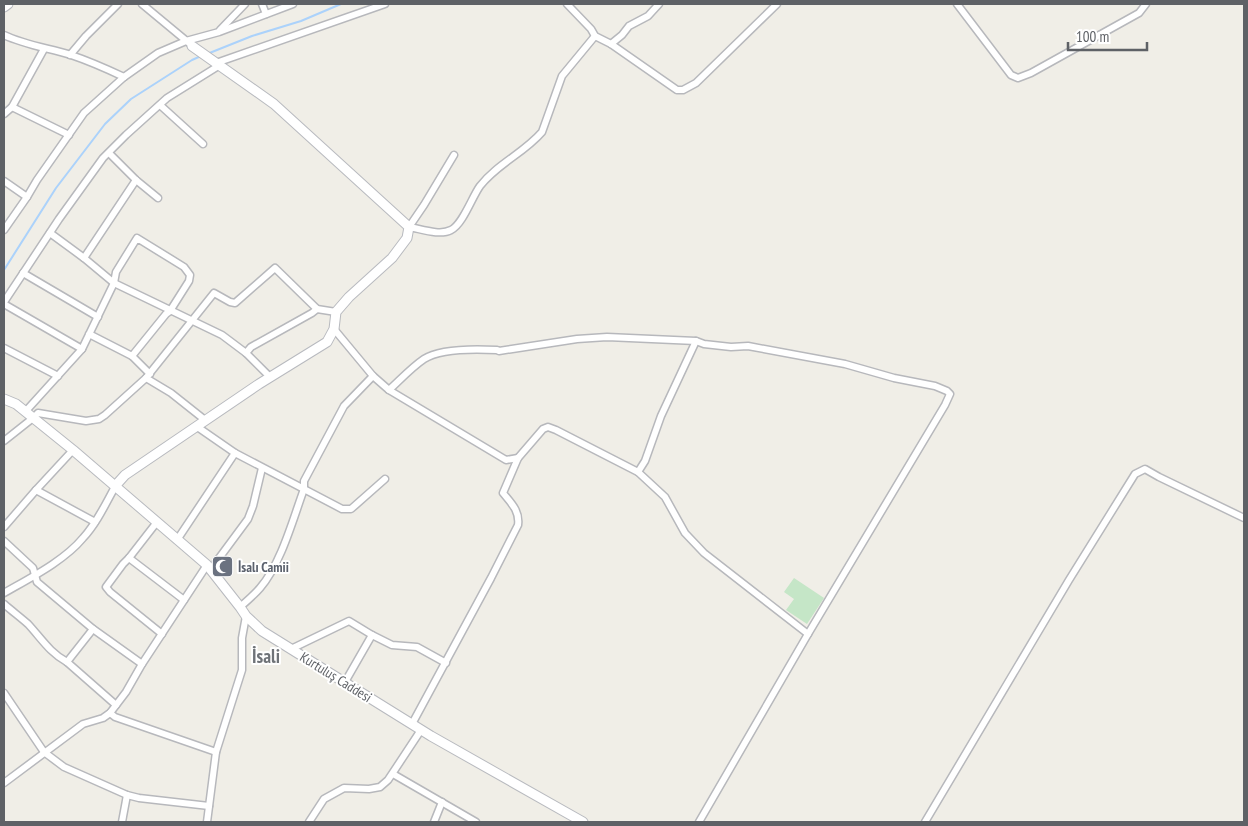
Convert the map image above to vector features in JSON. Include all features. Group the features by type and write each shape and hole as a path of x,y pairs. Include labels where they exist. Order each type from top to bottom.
{"main road":[{"path":"4,7 8,4"},
{"path":"116,485 125,475 196,426 327,342 334,329 336,312 349,297 392,258 407,238 409,227 274,104 189,43"},
{"name":"Kurtuluş Caddesi","path":"4,399 16,404 74,450 209,567 246,616 262,631 422,730 583,822"}],"street":[{"path":"70,55 118,4"},
{"path":"142,4 189,43"},
{"path":"219,32 245,4"},
{"path":"262,4 266,14"},
{"path":"4,230 84,113 124,77 158,53 293,4"},
{"path":"82,349 4,303 50,233 108,152 167,98 216,63 385,4"},
{"path":"567,4 595,36 611,44 677,90 683,90 696,83 777,4"},
{"path":"611,44 629,26 648,16 659,4"},
{"path":"957,4 1011,75 1018,78 1031,73 1139,13 1146,4"},
{"path":"4,35 36,47 70,55 96,64 124,77"},
{"path":"454,155 409,227 443,233 453,230 483,182 542,132 562,76 595,36"},
{"path":"4,114 12,107 44,48"},
{"path":"160,105 203,144"},
{"path":"12,107 69,135"},
{"path":"108,152 136,180 158,198"},
{"path":"84,258 136,180"},
{"path":"4,181 27,197"},
{"path":"50,233 114,283 222,334 246,353 270,377"},
{"path":"25,412 82,349 114,283 116,272 137,238 184,267 190,275 170,310 132,356"},
{"path":"4,442 38,413 86,422 99,419 148,376 214,293 235,303 275,268 316,309 336,312"},
{"path":"23,273 98,317"},
{"path":"246,353 251,347 316,309"},
{"path":"334,329 374,376 389,390 506,460 518,458"},
{"path":"89,334 132,356 148,376 205,420"},
{"path":"389,390 424,359 436,353 478,349 499,351 576,339 607,337 696,341 704,344 731,347 748,346 845,364 894,378 935,386 950,394 946,405 808,634 699,822"},
{"path":"638,472 645,461 661,416 696,341"},
{"path":"4,348 58,376"},
{"path":"240,607 261,588 272,569 285,542 304,489 304,480 344,406 374,376"},
{"path":"196,426 262,468 342,509 351,509 385,479"},
{"path":"412,724 518,525 519,518 517,512 503,493 518,458 544,429 548,428 556,430 638,472 665,497 685,533 704,553 808,634"},
{"path":"4,527 74,450"},
{"path":"177,540 235,452"},
{"path":"4,781 82,724 103,718 110,713 126,692 184,600 248,519 262,468"},
{"path":"925,822 1069,580 1135,474 1145,469 1244,518"},
{"path":"4,593 70,552 84,538 95,522 116,485"},
{"path":"36,490 95,522"},
{"path":"157,522 106,587 162,634"},
{"path":"4,541 33,568 37,582 93,629 142,664"},
{"path":"129,558 184,600"},
{"path":"4,604 28,624 49,649 67,662 116,705"},
{"path":"207,822 216,752 242,670 242,638 246,616"},
{"path":"291,649 349,621 392,645 417,648 446,663"},
{"path":"67,662 93,629"},
{"path":"345,682 372,635"},
{"path":"4,693 44,752 64,767 139,798 209,806"},
{"path":"110,713 115,717 216,752"},
{"path":"308,822 324,799 344,788 380,788 393,774 422,730"},
{"path":"393,774 476,822"},
{"path":"122,822 127,794"},
{"path":"434,822 442,802"}],"green space":[{"path":"794,578 824,598 807,624 786,610 794,599 784,592"}],"waterway":[{"path":"207,54 252,36 301,21 341,4"},
{"path":"4,270 56,188 105,124 131,99 201,56"}],"place":[{"name":"İsalı Camii","path":"222,567"}],"district":[{"name":"İsali","path":"266,656"}]}
